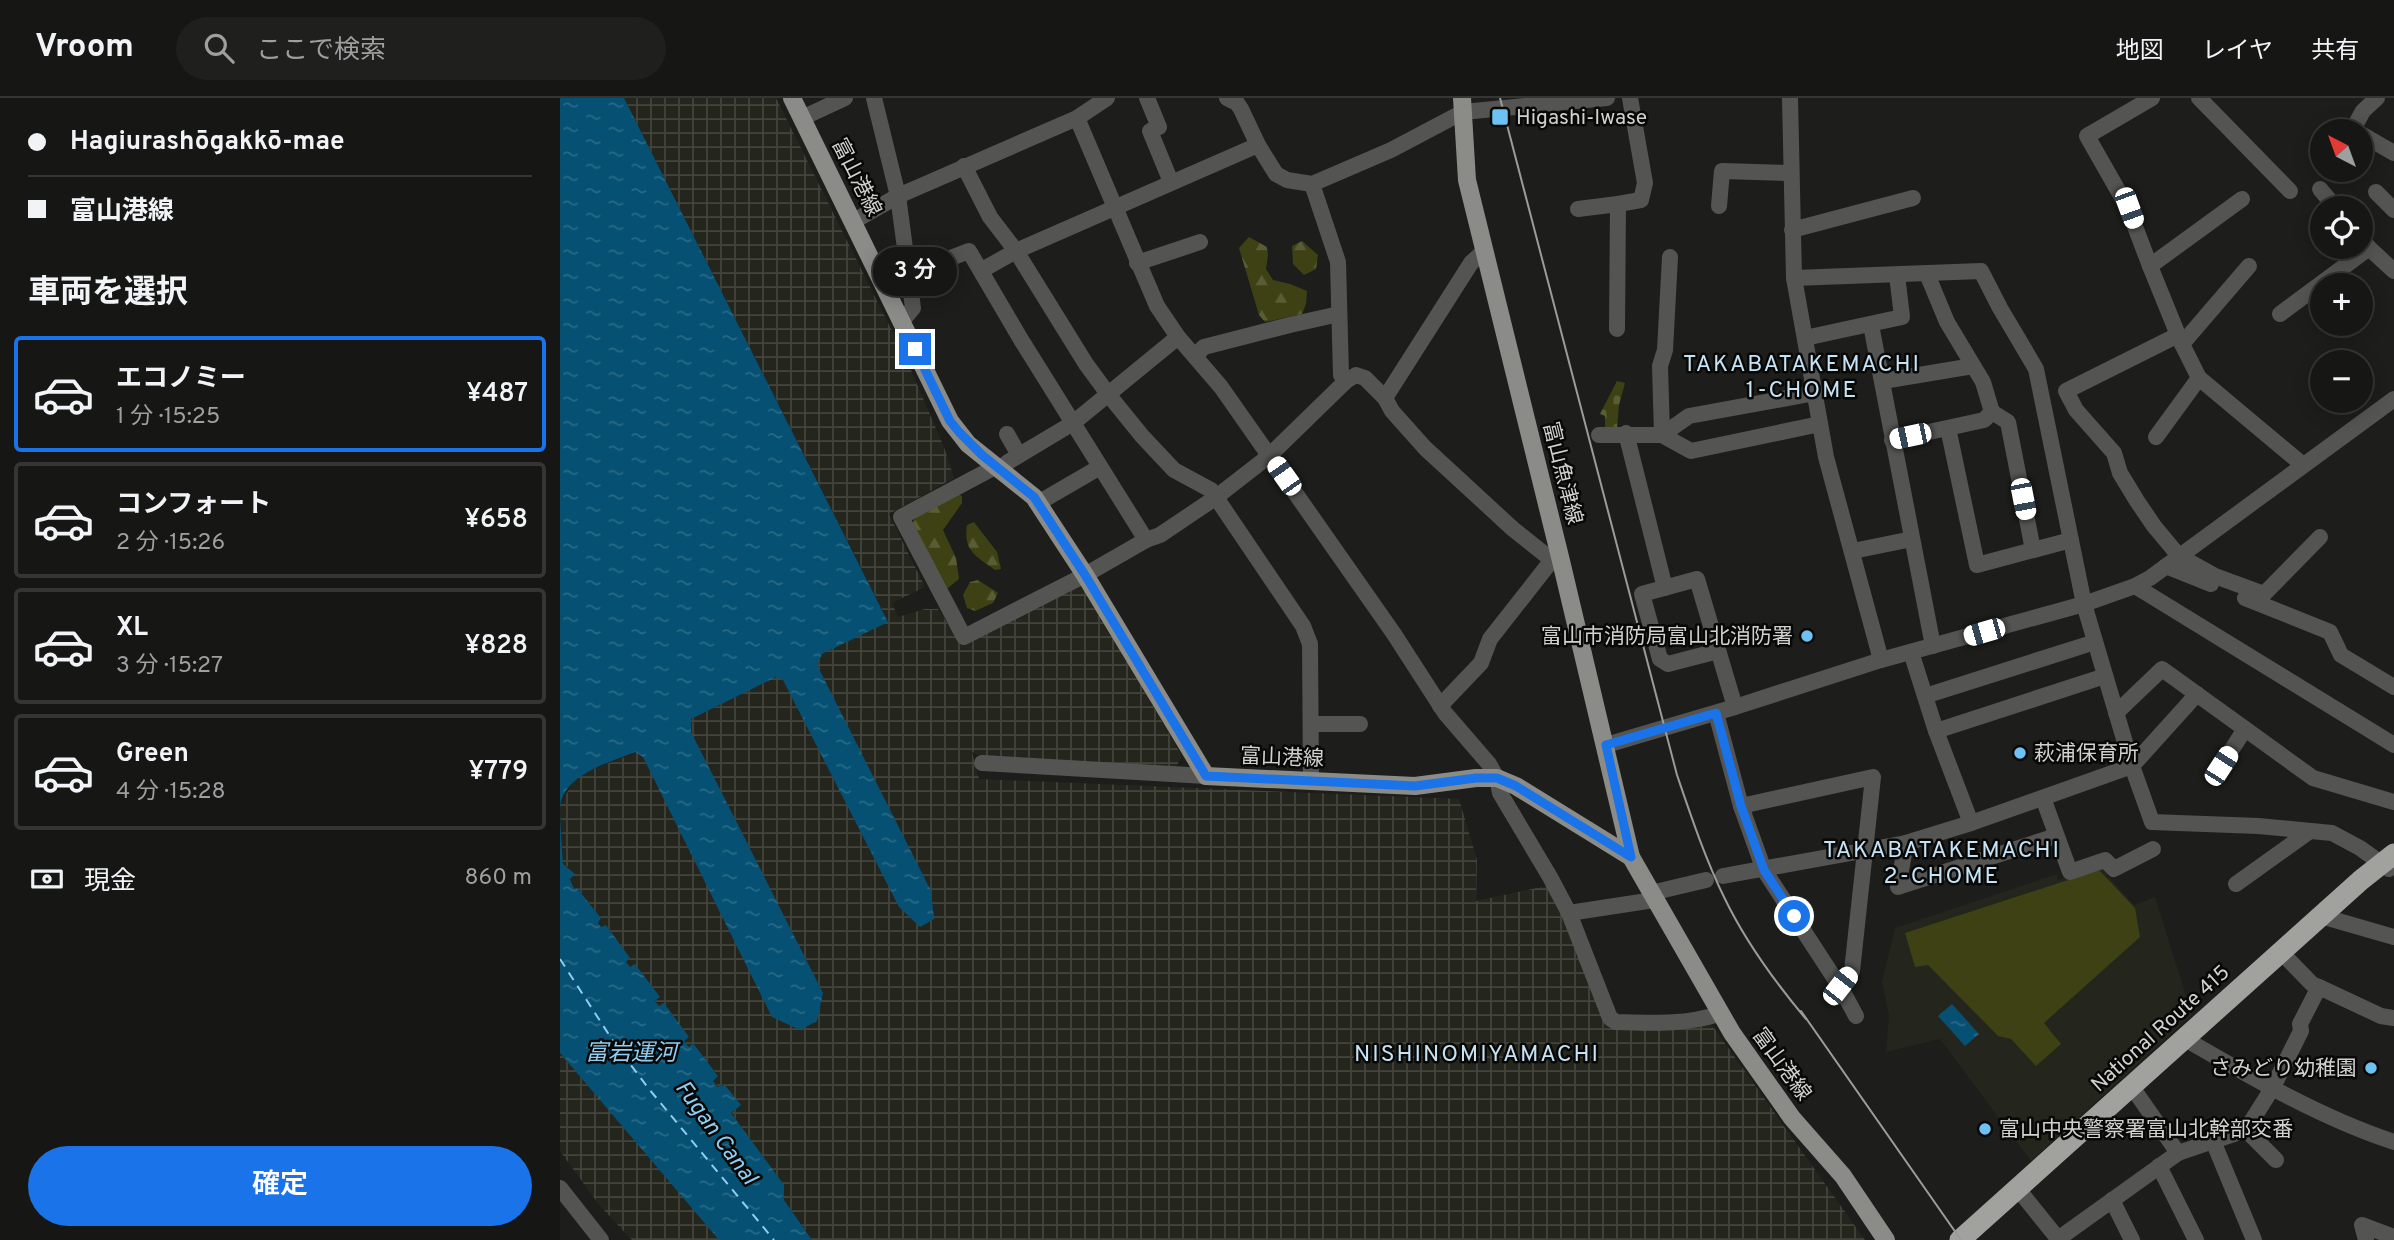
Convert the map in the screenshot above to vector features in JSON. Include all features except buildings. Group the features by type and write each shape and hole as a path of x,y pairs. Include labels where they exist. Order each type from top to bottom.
{"highway":[{"name":"National Route 415","path":"1960,1240 2022,1194 2390,863"},
{"name":"National Route 415","path":"1981,1240 2022,1194"}],"main road":[{"name":"富山港線","path":"792,98 950,421 968,443 1034,497 1085,575 1206,776 1415,786 1497,778 1516,786 1631,857 1719,1014 1792,1118 1843,1176 1886,1240"},
{"name":"富山魚津線","path":"1462,105 1467,180 1557,561 1606,745 1631,857"}],"street":[{"path":"802,118 845,98"},
{"path":"874,98 898,196 909,274 913,308 902,321"},
{"path":"1147,98 1159,127 1150,131 1171,182"},
{"path":"1227,98 1237,103 1241,109 1258,145 1276,173 1287,180 1312,184 1391,150 1462,105 1607,98"},
{"path":"1578,209 1641,200 1645,183 1630,98"},
{"path":"1790,98 1794,278 1826,457 1881,660"},
{"path":"2152,98 2087,136 2129,208 2180,339 2199,377 2303,465"},
{"path":"2199,98 2290,191"},
{"path":"2359,119 2377,98"},
{"path":"854,221 898,196 1077,118 1103,99"},
{"path":"1077,118 1157,306 1178,337 1221,387 1394,634 1440,706 1489,764 1497,778 1500,793 1569,914 1610,1018 1616,1022 1682,1023 1719,1014"},
{"path":"2373,140 2394,153"},
{"path":"982,270 1016,251 1114,206 1258,145"},
{"path":"964,166 990,217 1016,251 1086,364 1108,394 1174,470 1211,490 1303,626 1310,644 1311,780"},
{"path":"1719,206 1722,171 1790,173"},
{"path":"1312,184 1338,262 1340,375 1346,381"},
{"path":"2320,189 2326,196"},
{"path":"2376,192 2394,210"},
{"path":"1792,230 1913,198"},
{"path":"2150,266 2242,199"},
{"path":"1617,329 1618,204"},
{"path":"1137,263 1200,242"},
{"path":"909,274 969,251 1146,540"},
{"path":"1385,398 1471,263 1484,251"},
{"path":"2373,251 2393,270"},
{"path":"1662,435 1660,366 1665,350 1670,257"},
{"path":"2280,314 2346,259"},
{"path":"2249,266 2180,339 2066,391 2076,410 2114,453 2120,473 2173,561 2330,632 2341,655 2394,687"},
{"path":"1794,278 1981,271 2036,369 2084,604 2132,766 2152,822 2258,826 2332,834 2390,863"},
{"path":"1927,274 1947,322 1983,382 1992,412 2008,422 2033,550"},
{"path":"1805,338 1902,317 1897,275"},
{"path":"1195,356 1204,347 1339,314"},
{"path":"1871,325 1933,646"},
{"path":"1178,337 1073,423 997,468 901,517 964,638 1160,535 1215,498 1269,456 1346,381 1356,375 1365,378 1385,398 1392,411 1425,448 1513,529 1557,561 1490,639 1481,663 1440,706"},
{"path":"1883,381 1973,366"},
{"path":"2156,437 2199,377"},
{"path":"1662,435 1689,416 1815,393"},
{"path":"1606,745 1881,660 2084,604 2135,586 2394,399"},
{"path":"1892,440 1984,420 1992,412"},
{"path":"1599,435 1662,435 1691,451 1820,424"},
{"path":"1948,428 1977,565 2071,540"},
{"path":"1626,433 1665,588"},
{"path":"1007,434 1019,455"},
{"path":"1038,503 1100,467"},
{"path":"2173,561 2264,594 2320,537"},
{"path":"1853,551 1912,539"},
{"path":"1718,651 1668,664 1660,659 1642,594 1697,579 1735,707"},
{"path":"2135,586 2394,745"},
{"path":"1925,696 2095,642"},
{"path":"1911,652 1936,731 1971,823"},
{"path":"2116,713 2162,669 2313,778 2394,802"},
{"path":"1936,731 2105,676"},
{"path":"1569,914 1653,896 1714,878 1906,842 2043,798 2132,766 2197,694"},
{"path":"1716,713 1741,806 1764,870 1840,986 1856,1016"},
{"path":"1311,724 1360,723"},
{"path":"2221,766 2245,729"},
{"path":"982,763 1206,776"},
{"path":"1741,806 1874,777 1852,971 1840,986"},
{"path":"2043,798 2070,872 2105,860 2114,869 2153,849"},
{"path":"2236,884 2310,831"},
{"path":"1906,842 1898,887 2056,836"},
{"path":"2328,918 2394,937"},
{"path":"2286,956 2312,984 2381,1016 2394,1018"},
{"path":"2022,1194 2059,1239 2178,1153 2246,1130 2273,1087 2319,987"},
{"path":"2191,1042 2363,1132 2394,1142"},
{"path":"2135,1092 2178,1153"},
{"path":"2246,1130 2276,1160"},
{"path":"2213,1141 2254,1240"},
{"path":"2159,1166 2196,1240"},
{"path":"560,1188 601,1240"},
{"path":"2112,1200 2132,1240"},
{"path":"2366,1240 2362,1225 2394,1237"}],"shaded area":[{"path":"624,98 776,98 907,361 944,447 954,478 889,514 925,587 892,603 898,617 925,609 938,609 962,645 1081,582 1182,756 1176,767 985,757 972,752 979,779 1459,799 1477,860 1476,901 1546,886 1563,914 1607,1019 1674,1029 1712,1025 1865,1240 812,1240 784,1200 731,1112 740,1105 723,1084 719,1087 713,1081 718,1076 694,1044 689,1047 684,1041 689,1037 664,1004 660,1007 655,1001 659,998 635,965 630,967 626,962 630,958 606,925 601,927 597,922 601,918 577,888 574,889 570,885 569,868 563,864 560,805 574,780 588,771 690,732 691,719 888,621"},
{"path":"2100,867 2134,905 2155,897 2192,1015 2031,1161 1940,1039 1886,1052 1889,1016 1882,982 1895,928 2057,874 2058,880"},
{"path":"560,1053 721,1240 632,1240 600,1206 560,1151"}],"green space":[{"path":"1249,237 1267,247 1266,269 1273,280 1307,291 1302,314 1265,322 1259,315 1239,248"},
{"path":"1302,241 1318,255 1316,269 1304,275 1293,264 1292,246"},
{"path":"1617,381 1625,383 1619,405 1617,429 1605,428 1605,416 1600,414"},
{"path":"957,494 962,496 962,503 943,530 956,558 959,579 948,588 938,583 912,523 915,518"},
{"path":"974,522 997,552 1001,569 995,570 969,547 967,525"},
{"path":"978,580 998,593 993,603 975,611 967,608 963,595 970,582"},
{"path":"2099,870 2135,908 2140,937 2044,1023 2061,1044 2036,1066 2011,1039 1998,1036 1928,965 1915,967 1905,933"}],"water":[{"path":"560,98 624,98 888,622 822,654 817,665 931,891 934,919 920,927 899,907 783,680 776,677 691,719 691,732 823,993 817,1021 800,1030 772,1017 643,757 635,752 589,771 569,786 560,808"},
{"name":"富岩運河","path":"560,808 563,864 575,874 570,879 574,889 577,888 601,918 598,923 601,927 606,925 630,958 626,962 630,967 635,964 660,997 655,1001 659,1006 664,1003 689,1037 684,1041 689,1047 693,1043 718,1076 713,1081 718,1087 724,1084 741,1105 731,1113 784,1185 784,1200 812,1240 719,1240 560,1053"},
{"path":"1952,1004 1979,1034 1965,1046 1938,1016"}],"ferry route":[{"path":"560,959 615,1044 649,1089 774,1240"}],"tram line":[{"path":"1500,98 1677,775 1704,852 1732,913 1761,961 1806,1019"},
{"path":"1801,1011 1961,1240"}],"place":[{"name":"Higashi-Iwase","path":"1500,117"},
{"name":"富山市消防局富山北消防署","path":"1807,636"},
{"name":"萩浦保育所","path":"2020,753"},
{"name":"さみどり幼稚園","path":"2371,1068"},
{"name":"富山中央警察署富山北幹部交番","path":"1985,1129"}],"district":[{"name":"TAKABATAKEMACHI 1-CHOME","path":"1802,376"},
{"name":"TAKABATAKEMACHI 2-CHOME","path":"1942,862"},
{"name":"NISHINOMIYAMACHI","path":"1477,1053"}],"route":[{"path":"915,349 950,421 968,443 1034,497 1085,575 1206,776 1415,786 1497,778 1516,786 1631,857 1606,745 1716,713 1741,806 1764,870 1794,916"}],"water label":[{"name":"Fugan Canal","path":"717,1132"}]}
